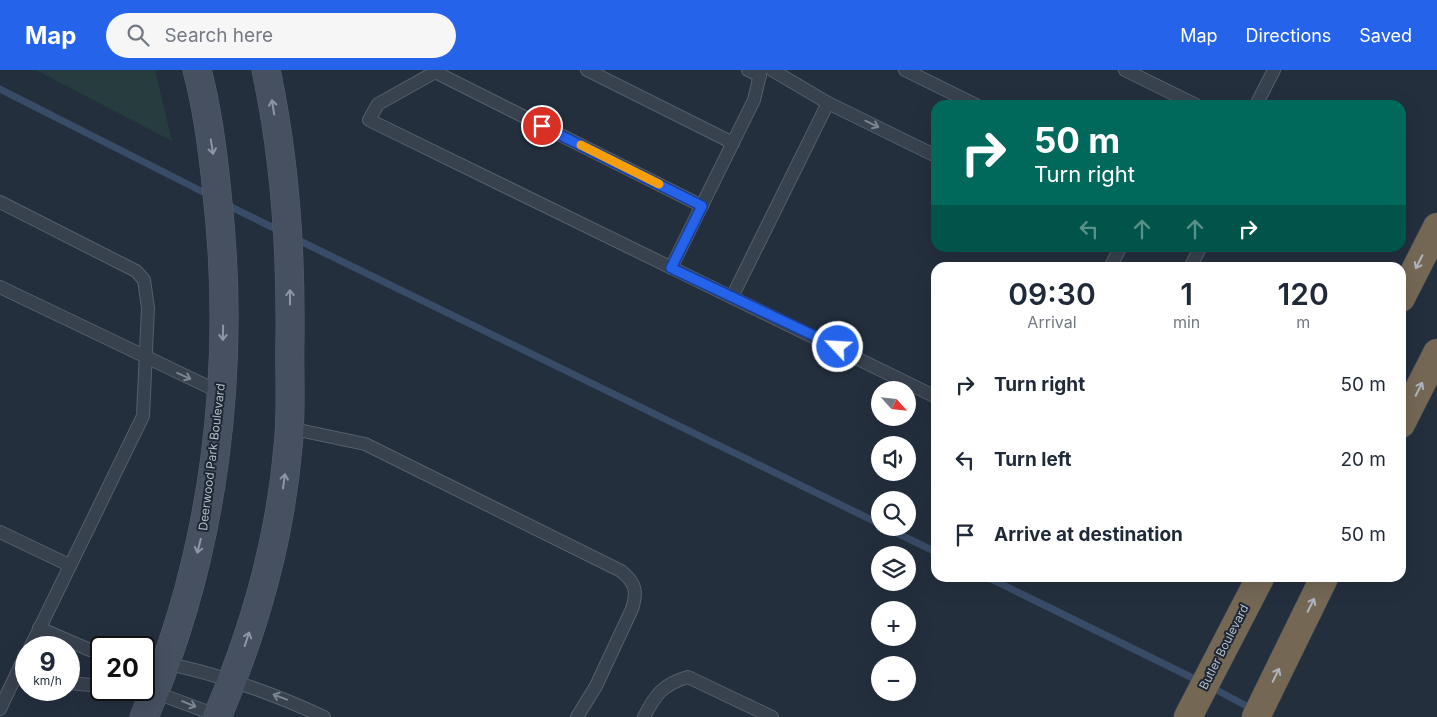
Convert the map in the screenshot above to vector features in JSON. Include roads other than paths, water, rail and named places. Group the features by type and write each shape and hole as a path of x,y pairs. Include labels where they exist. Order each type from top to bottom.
{"highway":[{"path":"1406,288 1437,227"},
{"path":"1406,414 1437,353"},
{"name":"Butler Boulevard","path":"1188,717 1258,582"},
{"path":"1256,717 1322,582"}],"main road":[{"name":"Deerwood Park Boulevard","path":"155,661 179,624 207,515 222,397 224,284 220,218 204,98 196,70"},
{"path":"219,717 255,614 275,540 288,446 290,251 279,145 266,70"},
{"name":"Deerwood Park Boulevard","path":"144,717 148,701"}],"lane":[{"path":"587,70 733,143"},
{"path":"772,70 828,103 931,154"},
{"path":"905,70 966,100"},
{"path":"1125,70 1186,100"},
{"path":"702,206 437,71 378,104 369,120 931,395"},
{"path":"1258,100 1270,71"},
{"path":"671,268 754,100 756,72"},
{"path":"732,297 828,103"},
{"path":"0,202 136,270 144,280 148,300 143,416 35,636"},
{"path":"0,287 144,358 209,387 222,397"},
{"path":"289,428 365,444 621,570 633,580 637,596 632,609 596,686 577,717"},
{"path":"0,532 69,565"},
{"path":"39,628 90,650"},
{"path":"155,661 232,679 287,700 324,717"},
{"path":"644,717 652,701 671,682 688,677 772,717"},
{"path":"0,709 15,685"},
{"path":"155,692 219,717"}],"waterway":[{"path":"0,89 211,196"},
{"path":"225,204 280,231"},
{"path":"294,238 871,520"},
{"path":"903,536 931,550"},
{"path":"997,582 1201,682"},
{"path":"1211,687 1254,710"}]}
